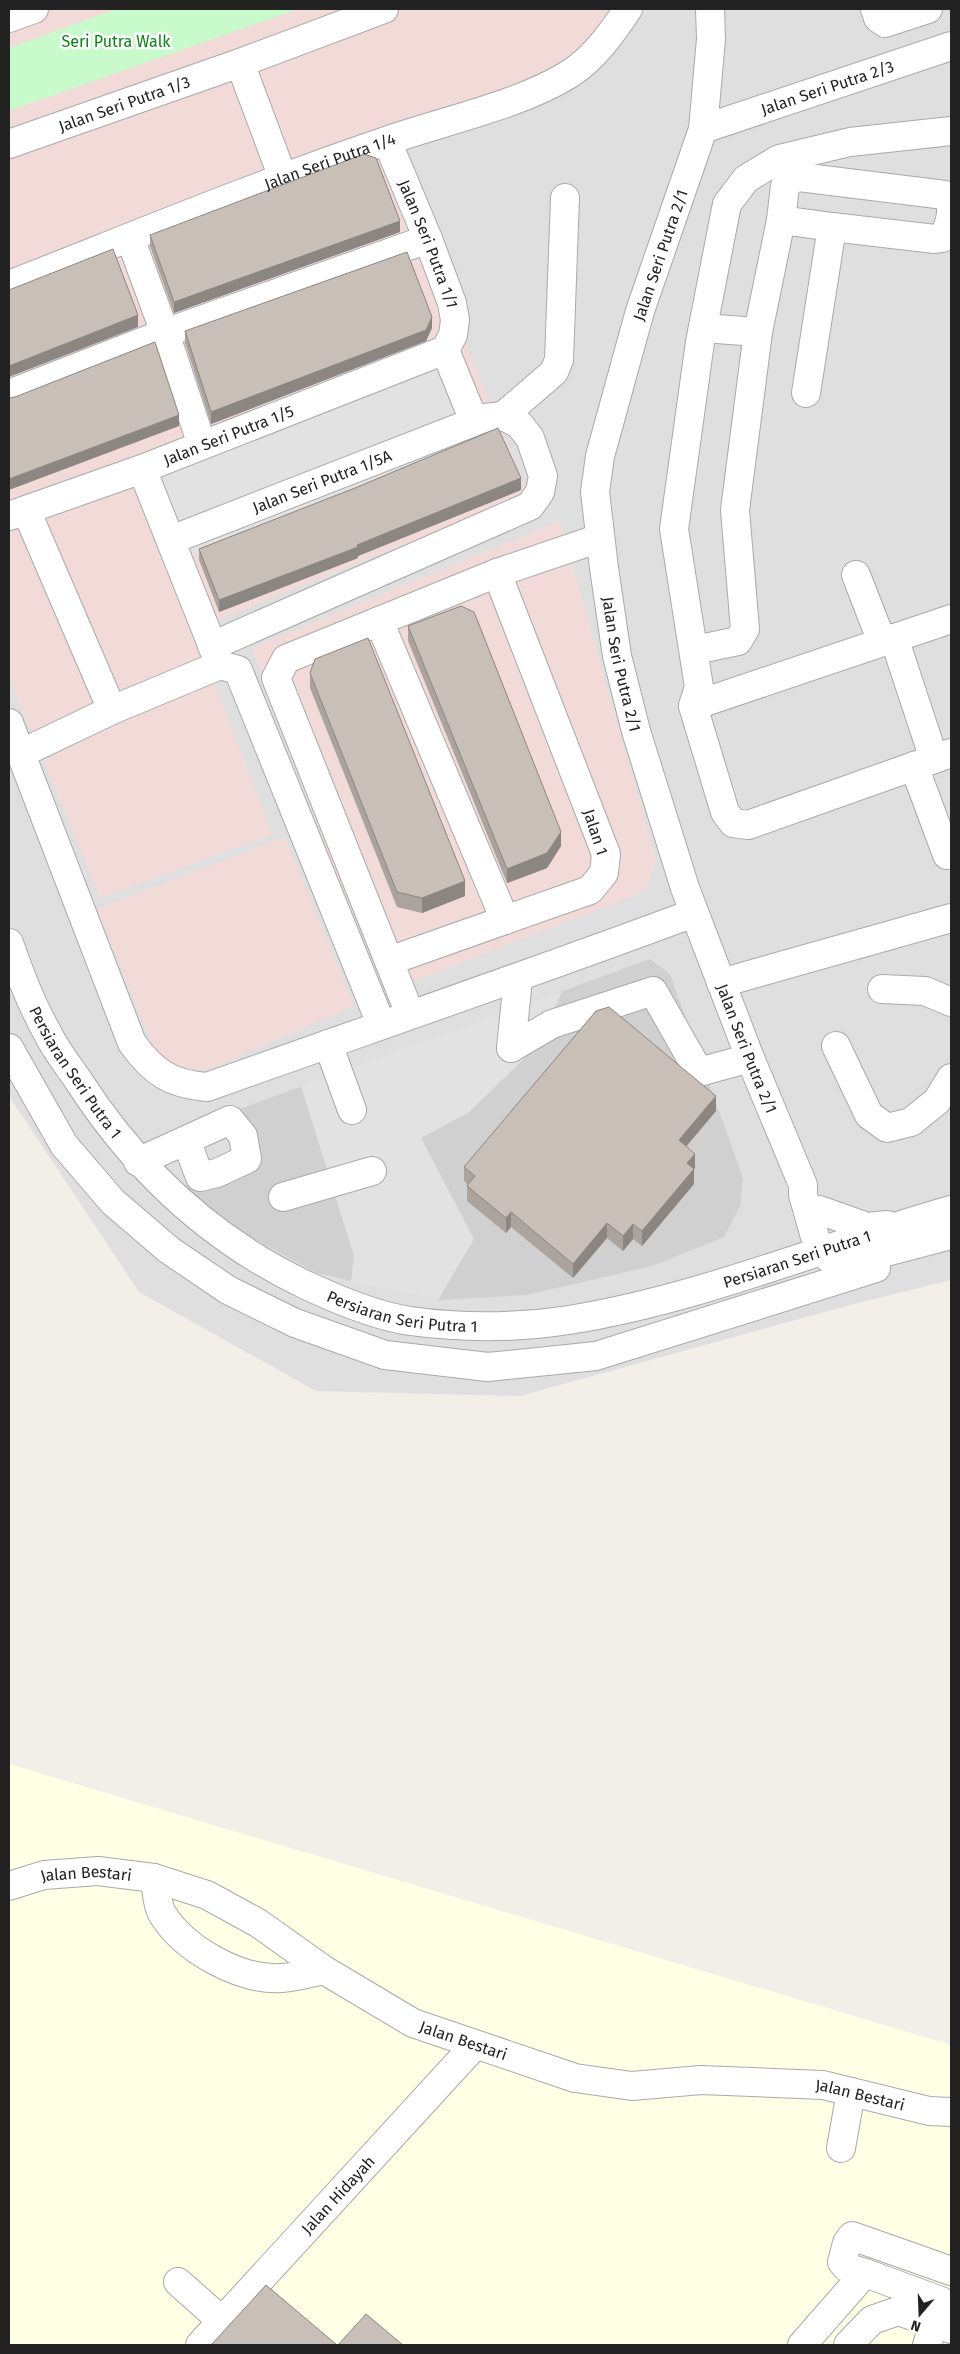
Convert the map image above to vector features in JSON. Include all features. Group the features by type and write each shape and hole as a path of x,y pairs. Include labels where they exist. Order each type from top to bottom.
{"street":[{"path":"9,18 34,9"},
{"name":"Jalan Seri Putra 1/3","path":"9,144 240,63 384,9"},
{"name":"Jalan Seri Putra 1/4","path":"10,284 283,178 387,140 526,95 571,73 605,43 628,9"},
{"name":"Jalan Seri Putra 2/1","path":"710,9 712,39 703,129 640,311 600,456 595,492 617,656 636,731 694,913 750,1058 803,1185 809,1190 813,1212 828,1252"},
{"path":"875,9 878,18 885,23 928,9"},
{"name":"Jalan Seri Putra 2/3","path":"703,129 951,46"},
{"path":"240,63 283,178"},
{"path":"933,759 748,825 733,823 725,812 693,706 699,687 674,529 703,328 727,204 746,179 779,159 850,142 951,131"},
{"name":"Jalan Seri Putra 1/1","path":"387,140 452,303 455,320 453,334 445,350"},
{"path":"694,650 738,641 745,629 735,510 758,332 785,186 788,181 799,177 945,196 951,203 948,229 942,238 935,239 780,220"},
{"path":"22,753 112,710 216,655 530,506 540,492 543,476 530,438 519,424 503,416 554,372 559,360 565,198"},
{"path":"806,393 832,227"},
{"path":"130,238 165,333 202,445"},
{"path":"9,394 165,333 428,239"},
{"path":"703,328 758,332"},
{"path":"445,350 474,421"},
{"name":"Jalan Seri Putra 1/5","path":"17,513 142,469 445,350"},
{"name":"Jalan Seri Putra 1/5A","path":"171,540 474,421 503,416"},
{"path":"142,469 216,655 238,670 381,1024"},
{"path":"17,513 112,710"},
{"path":"410,1014 276,678 286,659 497,573 600,538"},
{"name":"Jalan 1","path":"389,962 590,890 604,873 606,854 497,573"},
{"path":"856,576 888,640 933,759 948,855"},
{"path":"693,706 951,619"},
{"path":"379,621 505,920"},
{"path":"9,723 132,1043 145,1061 164,1076 186,1085 207,1086 410,1014 518,979 694,913"},
{"path":"721,983 951,918"},
{"name":"Persiaran Seri Putra 1","path":"9,943 18,997 48,1034 101,1116 138,1162 167,1191 225,1238 277,1272 338,1300 408,1320 487,1327 568,1320 656,1302 747,1276 828,1252 905,1223 951,1210"},
{"path":"518,979 512,1048 552,1024 653,990 699,1072 750,1058"},
{"path":"882,989 925,991 951,1002"},
{"path":"9,1048 48,1034"},
{"path":"328,1044 352,1110"},
{"path":"836,1046 869,1115 887,1128 911,1122 937,1101 951,1078"},
{"name":"Persiaran Seri Putra 1","path":"9,1048 64,1145 113,1202 169,1250 228,1290 278,1315 385,1355 488,1367 596,1356 951,1245"},
{"path":"9,1083 26,1092 41,1105"},
{"path":"138,1162 186,1140"},
{"path":"283,1196 372,1171"},
{"path":"747,1276 796,1238 813,1212 867,1227 905,1223"},
{"path":"727,1314 749,1298 782,1286 810,1279 821,1271 828,1252 859,1259 951,1235"},
{"name":"Jalan Bestari","path":"9,1886 44,1875 98,1871 154,1878 216,1900 258,1924 324,1970 413,2023 575,2078 632,2086 701,2080 824,2085 929,2111 951,2112"},
{"path":"154,1878 162,1914 183,1938 218,1963 252,1975 281,1978 324,1970"},
{"name":"Jalan Hidayah","path":"200,2345 474,2045"},
{"path":"841,2148 851,2092"},
{"path":"852,2236 951,2270 935,2331 865,2273 846,2267 842,2262 847,2243 852,2236"},
{"path":"802,2345 865,2273"},
{"path":"178,2282 222,2321"},
{"path":"848,2345 872,2320 898,2310 935,2331"}],"shaded area":[{"path":"9,9 951,9 951,1280 850,1305 520,1396 316,1391 139,1292 9,1096"},
{"path":"9,9 617,9 565,64 526,84 377,136 529,494 193,630 273,834 101,898 9,677"},
{"path":"439,360 479,440 187,559 153,472"},
{"path":"560,521 656,860 646,891 380,994 252,648"},
{"path":"285,837 354,1006 207,1070 182,1068 156,1054 97,909"},
{"path":"650,959 670,974 743,1178 740,1206 724,1237 652,1266 526,1295 438,1300 317,1273 216,1219 183,1186 241,1167 223,1115"},
{"path":"562,991 540,1043 468,1113 421,1138 474,1239 438,1300 351,1281 354,1256 301,1086"},
{"path":"9,1764 951,2045 951,2345 9,2345"}],"green space":[{"name":"Seri Putra Walk","path":"116,9 298,9 9,111 9,48"}],"building":[{"path":"364,154 376,158 400,221 174,302 150,235"},
{"path":"113,249 138,315 9,366 9,290"},
{"path":"407,252 432,317 426,330 211,412 185,331"},
{"path":"155,342 179,415 9,479 9,398"},
{"path":"498,428 521,478 357,545 358,547 219,600 199,549 355,488"},
{"path":"461,606 474,612 561,832 547,853 507,869 408,626"},
{"path":"368,638 465,881 422,898 397,892 310,673 315,659"},
{"path":"609,1007 716,1096 679,1140 695,1154 687,1163 694,1169 642,1231 633,1224 623,1236 607,1223 573,1264 511,1212 506,1218 467,1186 475,1176 464,1167 596,1011"},
{"path":"266,2285 337,2345 212,2344"},
{"path":"366,2314 403,2345 338,2345"}]}
